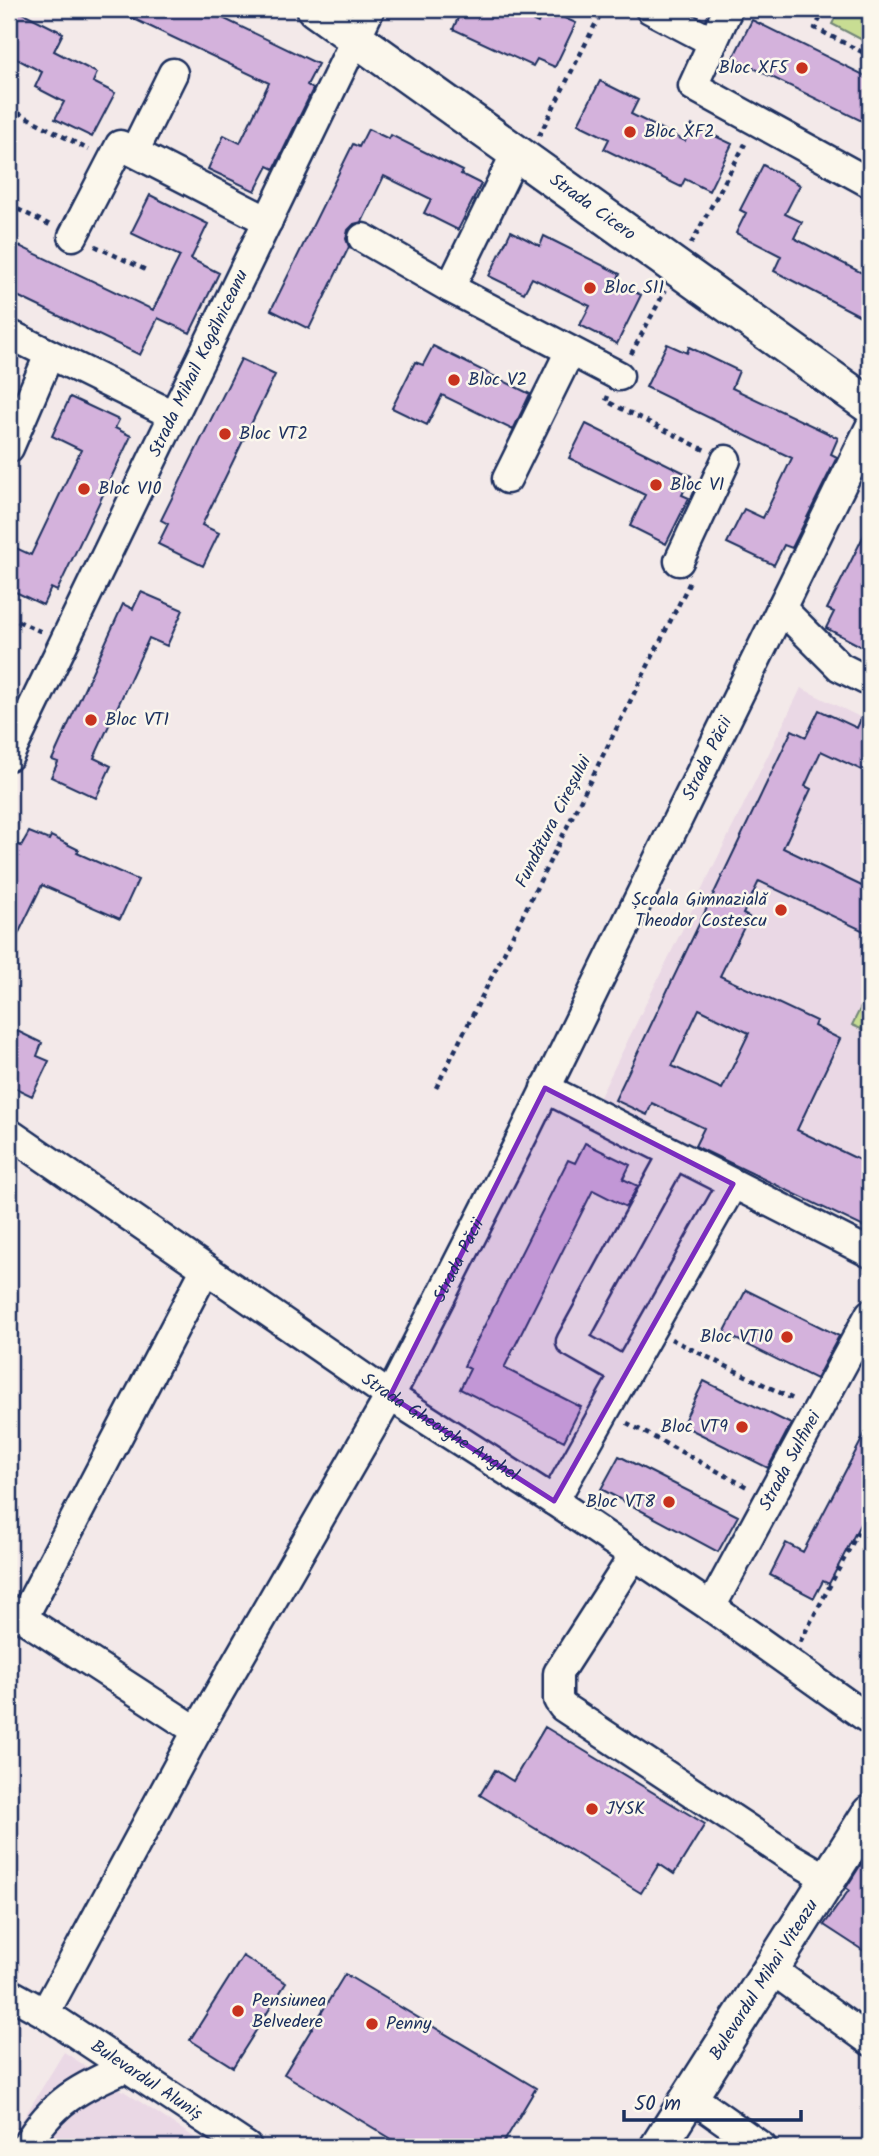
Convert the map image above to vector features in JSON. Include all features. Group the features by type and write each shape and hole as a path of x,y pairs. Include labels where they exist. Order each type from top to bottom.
{"main road":[{"name":"Strada Cicero","path":"315,9 363,24 522,157 870,406"},
{"name":"Bulevardul Mihai Viteazu","path":"665,2143 690,2096 870,1813"}],"street":[{"path":"650,9 713,42"},
{"path":"728,9 693,86 869,179"},
{"name":"Strada Mihail Kogălniceanu","path":"9,756 363,24"},
{"path":"73,236 173,73"},
{"path":"123,157 268,221"},
{"path":"450,288 522,157"},
{"path":"363,238 450,288 619,376"},
{"path":"9,334 173,415"},
{"path":"507,479 570,351"},
{"path":"9,447 49,355"},
{"name":"Strada Păcii","path":"45,2013 197,1731 390,1395 545,1088 870,427"},
{"path":"685,571 726,460"},
{"path":"781,608 840,667 870,682"},
{"path":"545,1088 870,1253"},
{"name":"Strada Gheorghe Anghel","path":"9,1133 390,1395 711,1607 870,1720"},
{"path":"626,1373 571,1342 674,1154"},
{"path":"554,1501 733,1184"},
{"path":"197,1731 16,1614 205,1270"},
{"name":"Strada Sulfinei","path":"711,1607 870,1314"},
{"path":"634,1555 558,1673 558,1700 563,1707 778,1850 828,1879"},
{"path":"771,1969 870,2041"},
{"name":"Bulevardul Aluniș","path":"9,1993 45,2013 247,2147"},
{"path":"25,2147 39,2124 60,2102 83,2087 127,2067"},
{"path":"690,2096 762,2147"}],"path":[{"path":"522,157 603,9"},
{"path":"825,9 815,28 870,56"},
{"path":"9,108 123,157"},
{"path":"619,376 606,401 726,460"},
{"name":"Fundătura Cireșului","path":"436,1088 685,571"},
{"path":"9,617 63,643"},
{"path":"651,1329 817,1411"},
{"path":"605,1411 769,1499"},
{"path":"789,1663 870,1510"}],"highlighted area":[{"path":"545,1088 733,1184 554,1501 390,1396"}],"shaded area":[{"name":"Școala Gimnazială Theodor Costescu","path":"801,688 870,722 870,1230 599,1099"},
{"path":"64,2052 209,2147 9,2147 9,2142"}],"green space":[{"path":"840,9 870,9 870,44 832,24"},
{"path":"870,989 870,1033 852,1025"}],"building":[{"path":"9,9 15,9 63,33 54,51 97,73 93,82 115,93 92,137 55,119 64,102 35,87 42,72 9,55"},
{"path":"113,9 204,9 318,64 307,85 313,89 274,169 268,166 255,191 208,169 224,135 240,143 269,83"},
{"path":"462,9 507,9 538,23 544,9 576,23 555,67 537,59 533,66 453,29"},
{"name":"Bloc XF5","path":"752,20 870,78 870,125 733,58"},
{"name":"Bloc XF2","path":"600,81 638,100 631,114 685,141 692,125 732,144 709,191 685,179 681,187 604,149 609,139 578,124"},
{"path":"368,129 389,139 391,135 463,171 461,174 481,184 458,230 424,213 431,199 384,176 362,222 354,224 348,230 346,239 349,247 309,329 271,310 353,144 359,147"},
{"path":"763,165 800,185 785,214 802,222 794,238 870,277 870,321 774,271 781,256 736,233 746,213 740,210"},
{"path":"150,195 208,224 191,259 219,273 190,333 158,318 140,355 9,292 9,241 153,310 180,256 131,233"},
{"name":"Bloc S11","path":"511,231 540,246 544,236 620,274 616,283 641,295 617,344 580,325 590,306 532,278 524,293 489,276"},
{"path":"667,344 687,353 689,347 739,371 732,388 838,438 831,454 837,457 792,548 784,545 774,565 727,543 744,509 763,518 792,458 646,387"},
{"name":"Bloc V2","path":"433,346 530,394 513,430 442,395 427,425 392,408 415,362 423,365"},
{"name":"Bloc VT2","path":"241,359 275,375 202,525 219,533 203,566 158,544 168,524 161,520"},
{"name":"Bloc V10","path":"70,397 119,420 115,428 131,436 57,591 51,588 43,605 9,589 9,559 14,547 31,555 81,450 52,436"},
{"name":"Bloc V1","path":"586,424 691,476 682,495 689,498 666,544 630,526 645,495 569,458"},
{"path":"870,523 870,651 826,628 834,612 827,609"},
{"name":"Bloc VT1","path":"141,592 183,610 167,646 149,638 94,758 111,766 96,798 51,777 58,762 52,760 123,604 133,609"},
{"path":"870,698 870,774 821,751 805,786 811,789 783,848 870,890 870,934 759,881 743,914 749,917 720,976 816,1021 814,1026 840,1039 797,1130 870,1165 870,1230 695,1146 704,1128 652,1103 647,1115 615,1100 792,730 806,737 819,710 857,728","holes":["699,1009 749,1033 722,1089 672,1066"]},
{"path":"29,832 49,840 51,836 79,850 77,853 138,880 120,919 42,885 9,953 9,860 16,844 21,846"},
{"path":"9,1027 42,1043 37,1056 49,1061 32,1096 9,1085"},
{"path":"585,1143 630,1165 623,1179 638,1186 626,1207 593,1190 504,1368 581,1407 564,1441 460,1389 470,1369 464,1366 568,1160 575,1163"},
{"name":"Bloc VT10","path":"746,1290 839,1336 816,1379 724,1333"},
{"name":"Bloc VT9","path":"704,1381 791,1424 768,1468 682,1425"},
{"path":"870,1424 870,1505 829,1584 823,1581 814,1598 770,1575 786,1543 803,1552"},
{"name":"Bloc VT8","path":"619,1456 738,1516 718,1552 601,1489"},
{"name":"JYSK","path":"545,1727 705,1824 674,1874 659,1864 641,1893 480,1795 495,1770 513,1781"},
{"path":"870,1850 870,1955 824,1925 849,1890 846,1888"},
{"name":"Pensiunea Belvedere","path":"243,1956 286,1983 233,2067 190,2040"},
{"name":"Penny","path":"345,1974 536,2088 501,2147 405,2147 284,2074"}],"place":[{"name":"Bloc XF5","path":"802,68"},
{"name":"Bloc XF2","path":"630,132"},
{"name":"Bloc S11","path":"590,288"},
{"name":"Bloc V2","path":"454,380"},
{"name":"Bloc VT2","path":"225,434"},
{"name":"Bloc V1","path":"656,485"},
{"name":"Bloc V10","path":"84,489"},
{"name":"Bloc VT1","path":"91,720"},
{"name":"Școala Gimnazială Theodor Costescu","path":"781,910"},
{"name":"Bloc VT10","path":"787,1337"},
{"name":"Bloc VT9","path":"742,1427"},
{"name":"Bloc VT8","path":"669,1502"},
{"name":"JYSK","path":"592,1809"},
{"name":"Pensiunea Belvedere","path":"238,2011"},
{"name":"Penny","path":"372,2024"}]}
